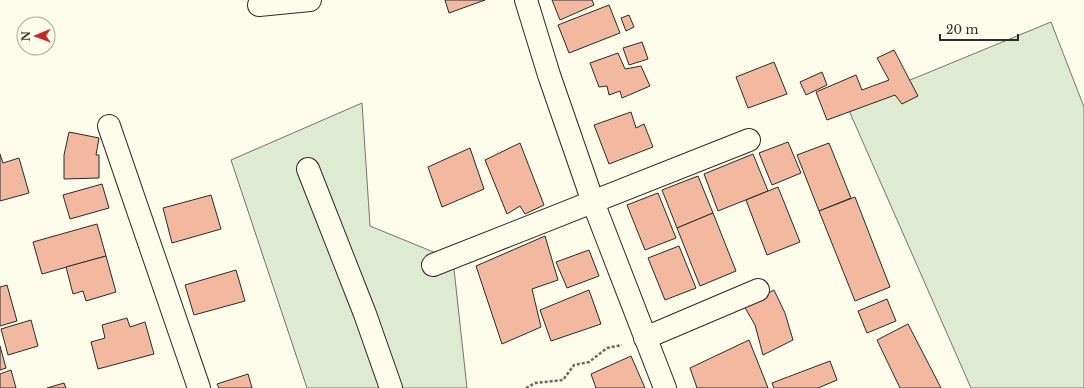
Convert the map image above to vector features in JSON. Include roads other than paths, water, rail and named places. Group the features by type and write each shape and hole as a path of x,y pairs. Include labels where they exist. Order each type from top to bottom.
{"street":[{"path":"259,5 310,0"},
{"path":"526,0 549,75 593,202 665,388"},
{"path":"109,126 199,388"},
{"path":"433,265 749,140"},
{"path":"308,169 365,314 391,388"},
{"path":"645,338 758,290"}]}
